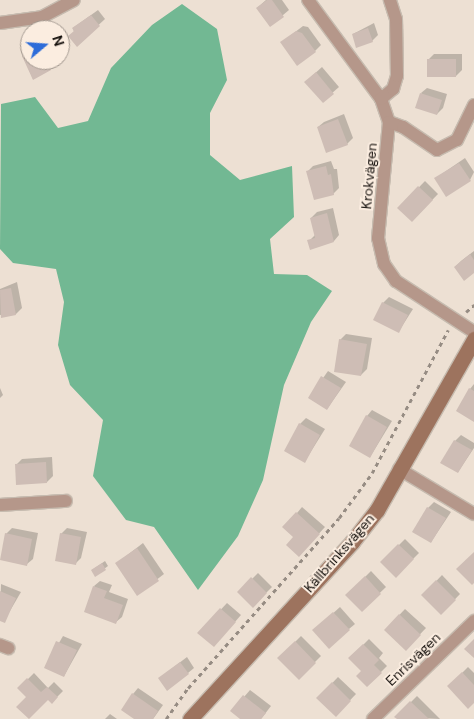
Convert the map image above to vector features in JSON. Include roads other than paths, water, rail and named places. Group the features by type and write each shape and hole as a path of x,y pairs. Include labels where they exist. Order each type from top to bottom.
{"street":[{"path":"0,23 42,17 74,0"},
{"name":"Krokvägen","path":"308,0 381,99 389,122 378,238 384,264 396,281 474,332"},
{"path":"381,99 393,89 397,76 396,20 390,0"},
{"path":"389,122 403,127 437,150 457,140 474,105"},
{"name":"Källbrinksvägen","path":"190,719 352,542 377,510 474,339"},
{"path":"399,469 474,514"},
{"path":"0,505 66,501"},
{"name":"Enrisvägen","path":"373,719 474,621"}]}
